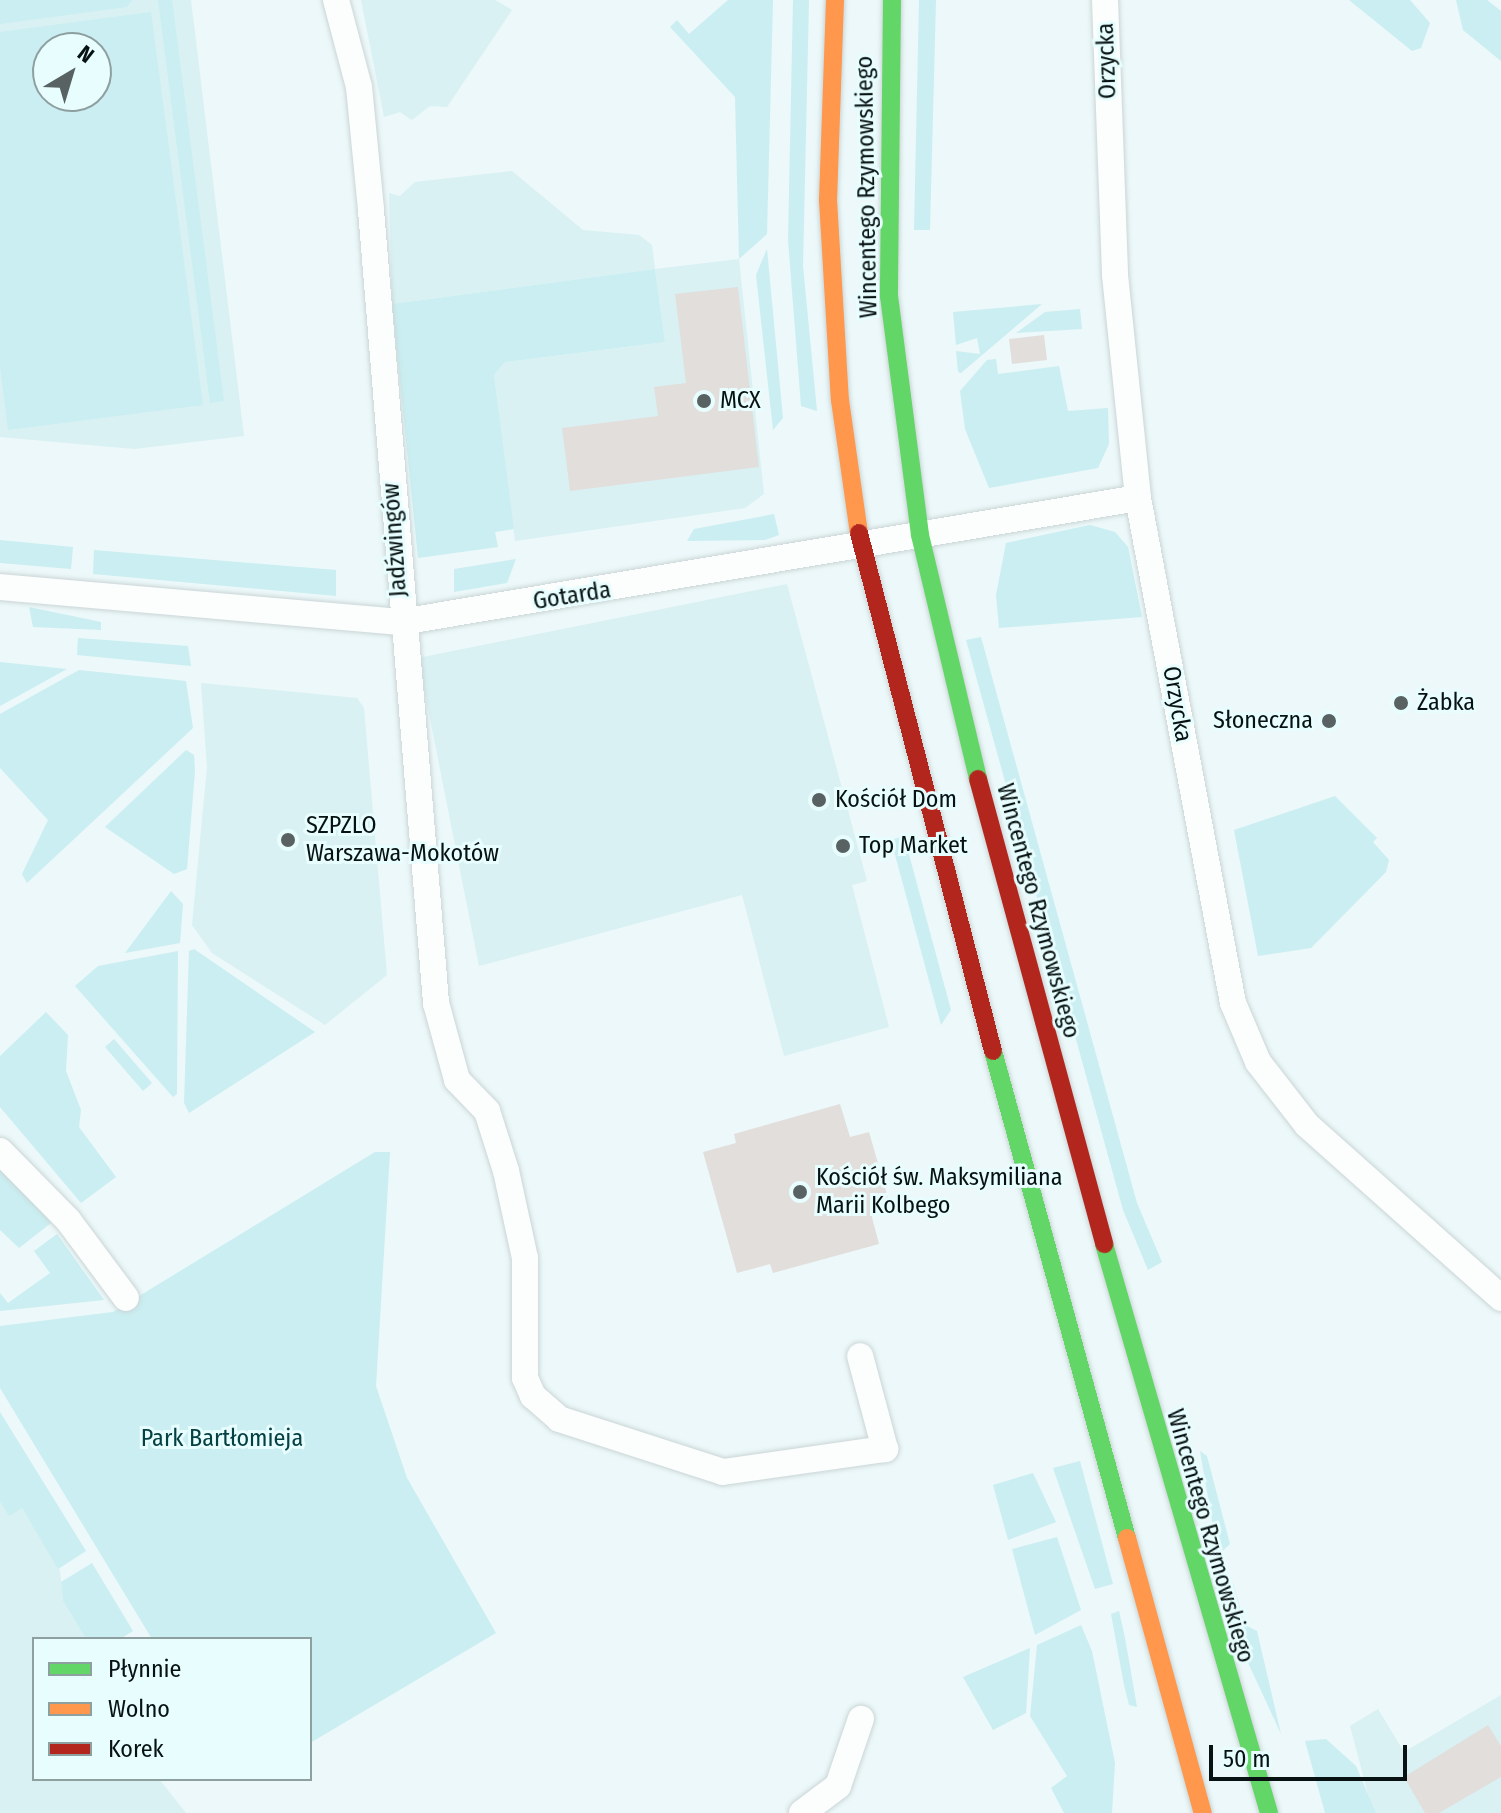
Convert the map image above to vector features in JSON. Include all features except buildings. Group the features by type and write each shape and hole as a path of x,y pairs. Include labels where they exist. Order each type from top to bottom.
{"main road":[{"name":"Wincentego Rzymowskiego","path":"835,0 829,230 843,428 861,545 917,774 1203,1813"},
{"name":"Wincentego Rzymowskiego","path":"892,0 889,296 920,535 989,825 1195,1574 1269,1813"}],"street":[{"name":"Jadźwingów","path":"336,0 359,87 401,622 436,1003 457,1080 487,1111 506,1171 525,1258 525,1378 533,1396 559,1419 723,1472 885,1449 860,1356"},
{"name":"Orzycka","path":"1105,0 1115,275 1138,498 1225,973 1242,1029 1280,1095 1307,1125 1501,1298"},
{"name":"Gotarda","path":"0,587 401,622 1138,498"},
{"path":"0,1151 68,1220 126,1298"},
{"path":"802,1813 838,1786 861,1719"}],"shaded area":[{"path":"0,0 191,0 244,436 134,449 0,437"},
{"path":"361,0 495,0 512,10 447,107 430,106 412,120 400,112 384,117"},
{"path":"512,171 583,230 639,235 652,245 655,269 392,304 389,193 400,196 415,182"},
{"path":"739,259 764,494 745,508 515,541 494,375 505,362 665,342 655,269"},
{"path":"787,584 867,881 852,885 889,1027 784,1056 742,895 479,966 418,658"},
{"name":"SZPZLO Warszawa-Mokotów","path":"201,683 357,698 364,708 387,975 325,1025 212,953 192,925 207,767"},
{"path":"0,1472 60,1571 63,1601 85,1637 32,1637 32,1781 161,1781 186,1813 0,1813"},
{"path":"1501,1695 1501,1813 1373,1813 1350,1726 1378,1709 1404,1752"}],"green space":[{"path":"0,0 132,0 127,7 0,24"},
{"path":"158,0 172,0 224,401 210,403"},
{"path":"728,0 773,0 767,234 739,259 735,97 670,27 677,20 689,34"},
{"path":"793,0 809,0 803,266 817,411 801,406 788,240"},
{"path":"919,0 936,0 930,230 914,230"},
{"path":"1349,0 1410,0 1430,23 1421,48 1412,51"},
{"path":"1456,0 1487,0 1501,11 1501,61 1463,30"},
{"path":"151,12 203,405 8,430 0,367 0,32"},
{"path":"767,249 783,418 773,430 756,275"},
{"path":"655,269 665,342 505,362 494,375 514,529 495,532 498,547 418,558 392,304"},
{"path":"1042,304 961,373 958,372 956,351 980,354 977,338 956,345 953,312"},
{"path":"1080,309 1082,329 1016,333 1045,312"},
{"path":"996,359 998,374 1059,366 1068,411 1108,408 1109,444 1098,468 989,488 965,429 960,391 987,360"},
{"path":"774,514 779,535 765,540 687,541 694,529"},
{"path":"1090,525 1115,532 1128,547 1142,617 999,628 996,595 1006,543"},
{"path":"0,540 73,547 71,569 0,563"},
{"path":"94,550 336,570 336,596 93,574"},
{"path":"516,559 507,583 454,592 454,569"},
{"path":"29,607 101,622 101,630 33,627"},
{"path":"981,637 1137,1203 1162,1262 1148,1270 1123,1210 966,640"},
{"path":"78,638 188,646 191,666 77,655"},
{"path":"0,662 67,669 0,706"},
{"path":"79,670 186,681 193,728 27,883 22,874 48,820 0,768 0,714"},
{"path":"186,750 194,755 195,771 187,869 174,874 105,827"},
{"path":"1335,796 1377,838 1373,842 1389,860 1386,872 1311,948 1258,956 1234,830"},
{"path":"904,836 951,1010 941,1025 891,840"},
{"path":"171,891 183,904 180,943 125,953"},
{"path":"194,949 315,1032 189,1113 184,1103 189,951"},
{"path":"178,951 177,1094 173,1097 75,986 98,966"},
{"path":"46,1012 68,1035 66,1071 81,1110 79,1127 116,1177 81,1203 0,1107 0,1056"},
{"path":"114,1039 152,1083 143,1091 105,1047"},
{"name":"Park Bartłomieja","path":"375,1152 390,1152 376,1386 407,1478 496,1633 312,1742 312,1637 151,1637 0,1388 0,1326 113,1312"},
{"path":"0,1167 12,1172 51,1223 19,1248 0,1230"},
{"path":"57,1234 104,1300 0,1311 0,1293 8,1303 50,1273 34,1251"},
{"path":"0,1412 86,1551 58,1569 22,1508 9,1516 0,1501"},
{"path":"1200,1451 1207,1456 1230,1544 1218,1555"},
{"path":"1080,1461 1113,1584 1095,1589 1053,1468"},
{"path":"1033,1473 1056,1522 1008,1540 993,1485"},
{"path":"1057,1537 1081,1610 1035,1635 1012,1549"},
{"path":"92,1563 133,1631 123,1637 85,1637 63,1601 61,1582"},
{"path":"1224,1579 1233,1583 1245,1625 1257,1631 1281,1734 1244,1654"},
{"path":"1119,1611 1137,1707 1129,1705 1124,1685 1111,1614"},
{"path":"1081,1625 1092,1651 1115,1763 1112,1813 1064,1813 1051,1788 1067,1776 1030,1716 1037,1645"},
{"path":"1030,1648 1026,1713 993,1730 963,1677"},
{"path":"1326,1739 1356,1766 1376,1813 1325,1813 1305,1741"}],"traffic: fast":[{"path":"892,0 889,296 920,535 978,779"},
{"path":"993,1051 1127,1538"},
{"path":"1104,1244 1269,1813"}],"traffic: slow":[{"path":"835,0 828,200 840,400 859,533"},
{"path":"1127,1538 1203,1813"}],"traffic: jam":[{"path":"859,533 993,1051"},
{"path":"978,779 1104,1244"}],"place":[{"name":"MCX","path":"704,401"},
{"name":"Żabka","path":"1401,703"},
{"name":"Słoneczna","path":"1329,721"},
{"name":"Kościół Dom","path":"819,800"},
{"name":"SZPZLO Warszawa-Mokotów","path":"288,840"},
{"name":"Top Market","path":"843,846"},
{"name":"Kościół św. Maksymiliana Marii Kolbego","path":"800,1192"}]}
